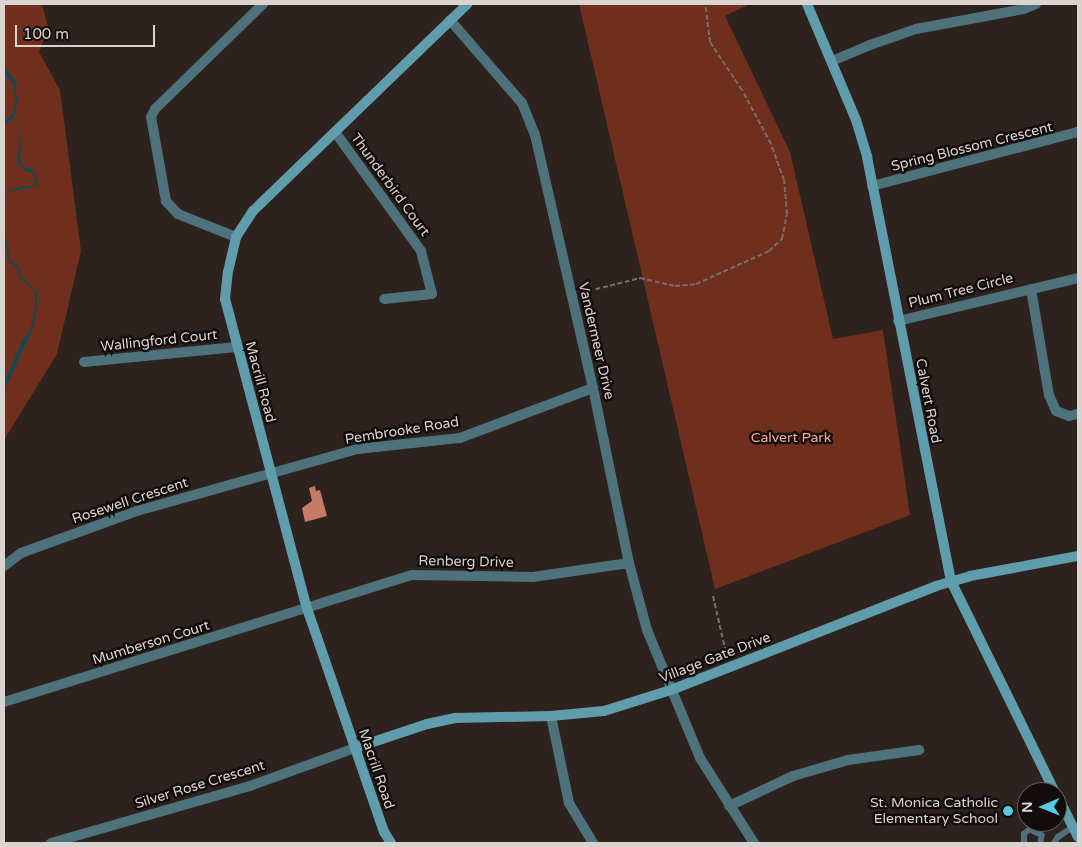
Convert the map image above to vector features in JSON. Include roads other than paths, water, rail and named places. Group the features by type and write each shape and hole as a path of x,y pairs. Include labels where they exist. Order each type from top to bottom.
{"street":[{"path":"236,237 178,214 166,201 152,117 155,109 263,4"},
{"name":"Macrill Road","path":"391,843 384,832 307,609 236,347 225,299 228,272 236,237 254,211 467,4"},
{"name":"Calvert Road","path":"807,4 862,138 951,581 1050,782"},
{"path":"832,61 916,29 1024,9 1036,4"},
{"name":"Vandermeer Drive","path":"450,20 522,103 535,135 593,388 629,563 647,630 700,758 754,843"},
{"name":"Thunderbird Court","path":"335,132 420,251 432,294 384,299"},
{"name":"Spring Blossom Crescent","path":"872,186 1078,132"},
{"name":"Plum Tree Circle","path":"898,321 1078,278"},
{"name":"Plum Tree Circle","path":"1031,289 1049,395 1056,411 1069,416 1078,414"},
{"name":"Wallingford Court","path":"84,362 236,347"},
{"name":"Pembrooke Road","path":"270,473 358,449 460,438 593,388"},
{"name":"Rosewell Crescent","path":"4,566 21,553 137,511 270,473"},
{"name":"Village Gate Drive","path":"355,748 427,724 456,718 551,716 604,711 672,690 951,581 1078,556"},
{"name":"Renberg Drive","path":"307,609 412,575 533,577 629,563"},
{"name":"Mumberson Court","path":"4,702 307,609"},
{"path":"551,716 570,803 593,843"},
{"name":"Silver Rose Crescent","path":"51,843 250,786 355,748"},
{"path":"729,806 802,773 848,760 918,750"},
{"name":"Calvert Road","path":"1067,815 1078,837"}],"lane":[{"path":"1024,843 1024,834 1030,829 1039,832 1041,842 1054,843 1058,837 1073,827"}],"water":[{"path":"4,67 17,82 15,91 18,100 14,117 21,138 20,161 24,167 31,169 38,178 38,185 4,194 23,186 33,186 37,180 31,172 27,172 17,162 20,137 13,115 16,98 13,90 15,85 6,76"},
{"path":"4,233 10,260 19,266 21,277 37,291 37,307 33,328 4,391 4,383 23,339 30,331 35,308 35,291 20,279 18,268 9,262"}],"waterway":[{"path":"4,123 13,115"}],"place":[{"name":"St. Monica Catholic Elementary School","path":"1008,811"}],"park label":[{"name":"Calvert Park","path":"791,438"}]}
